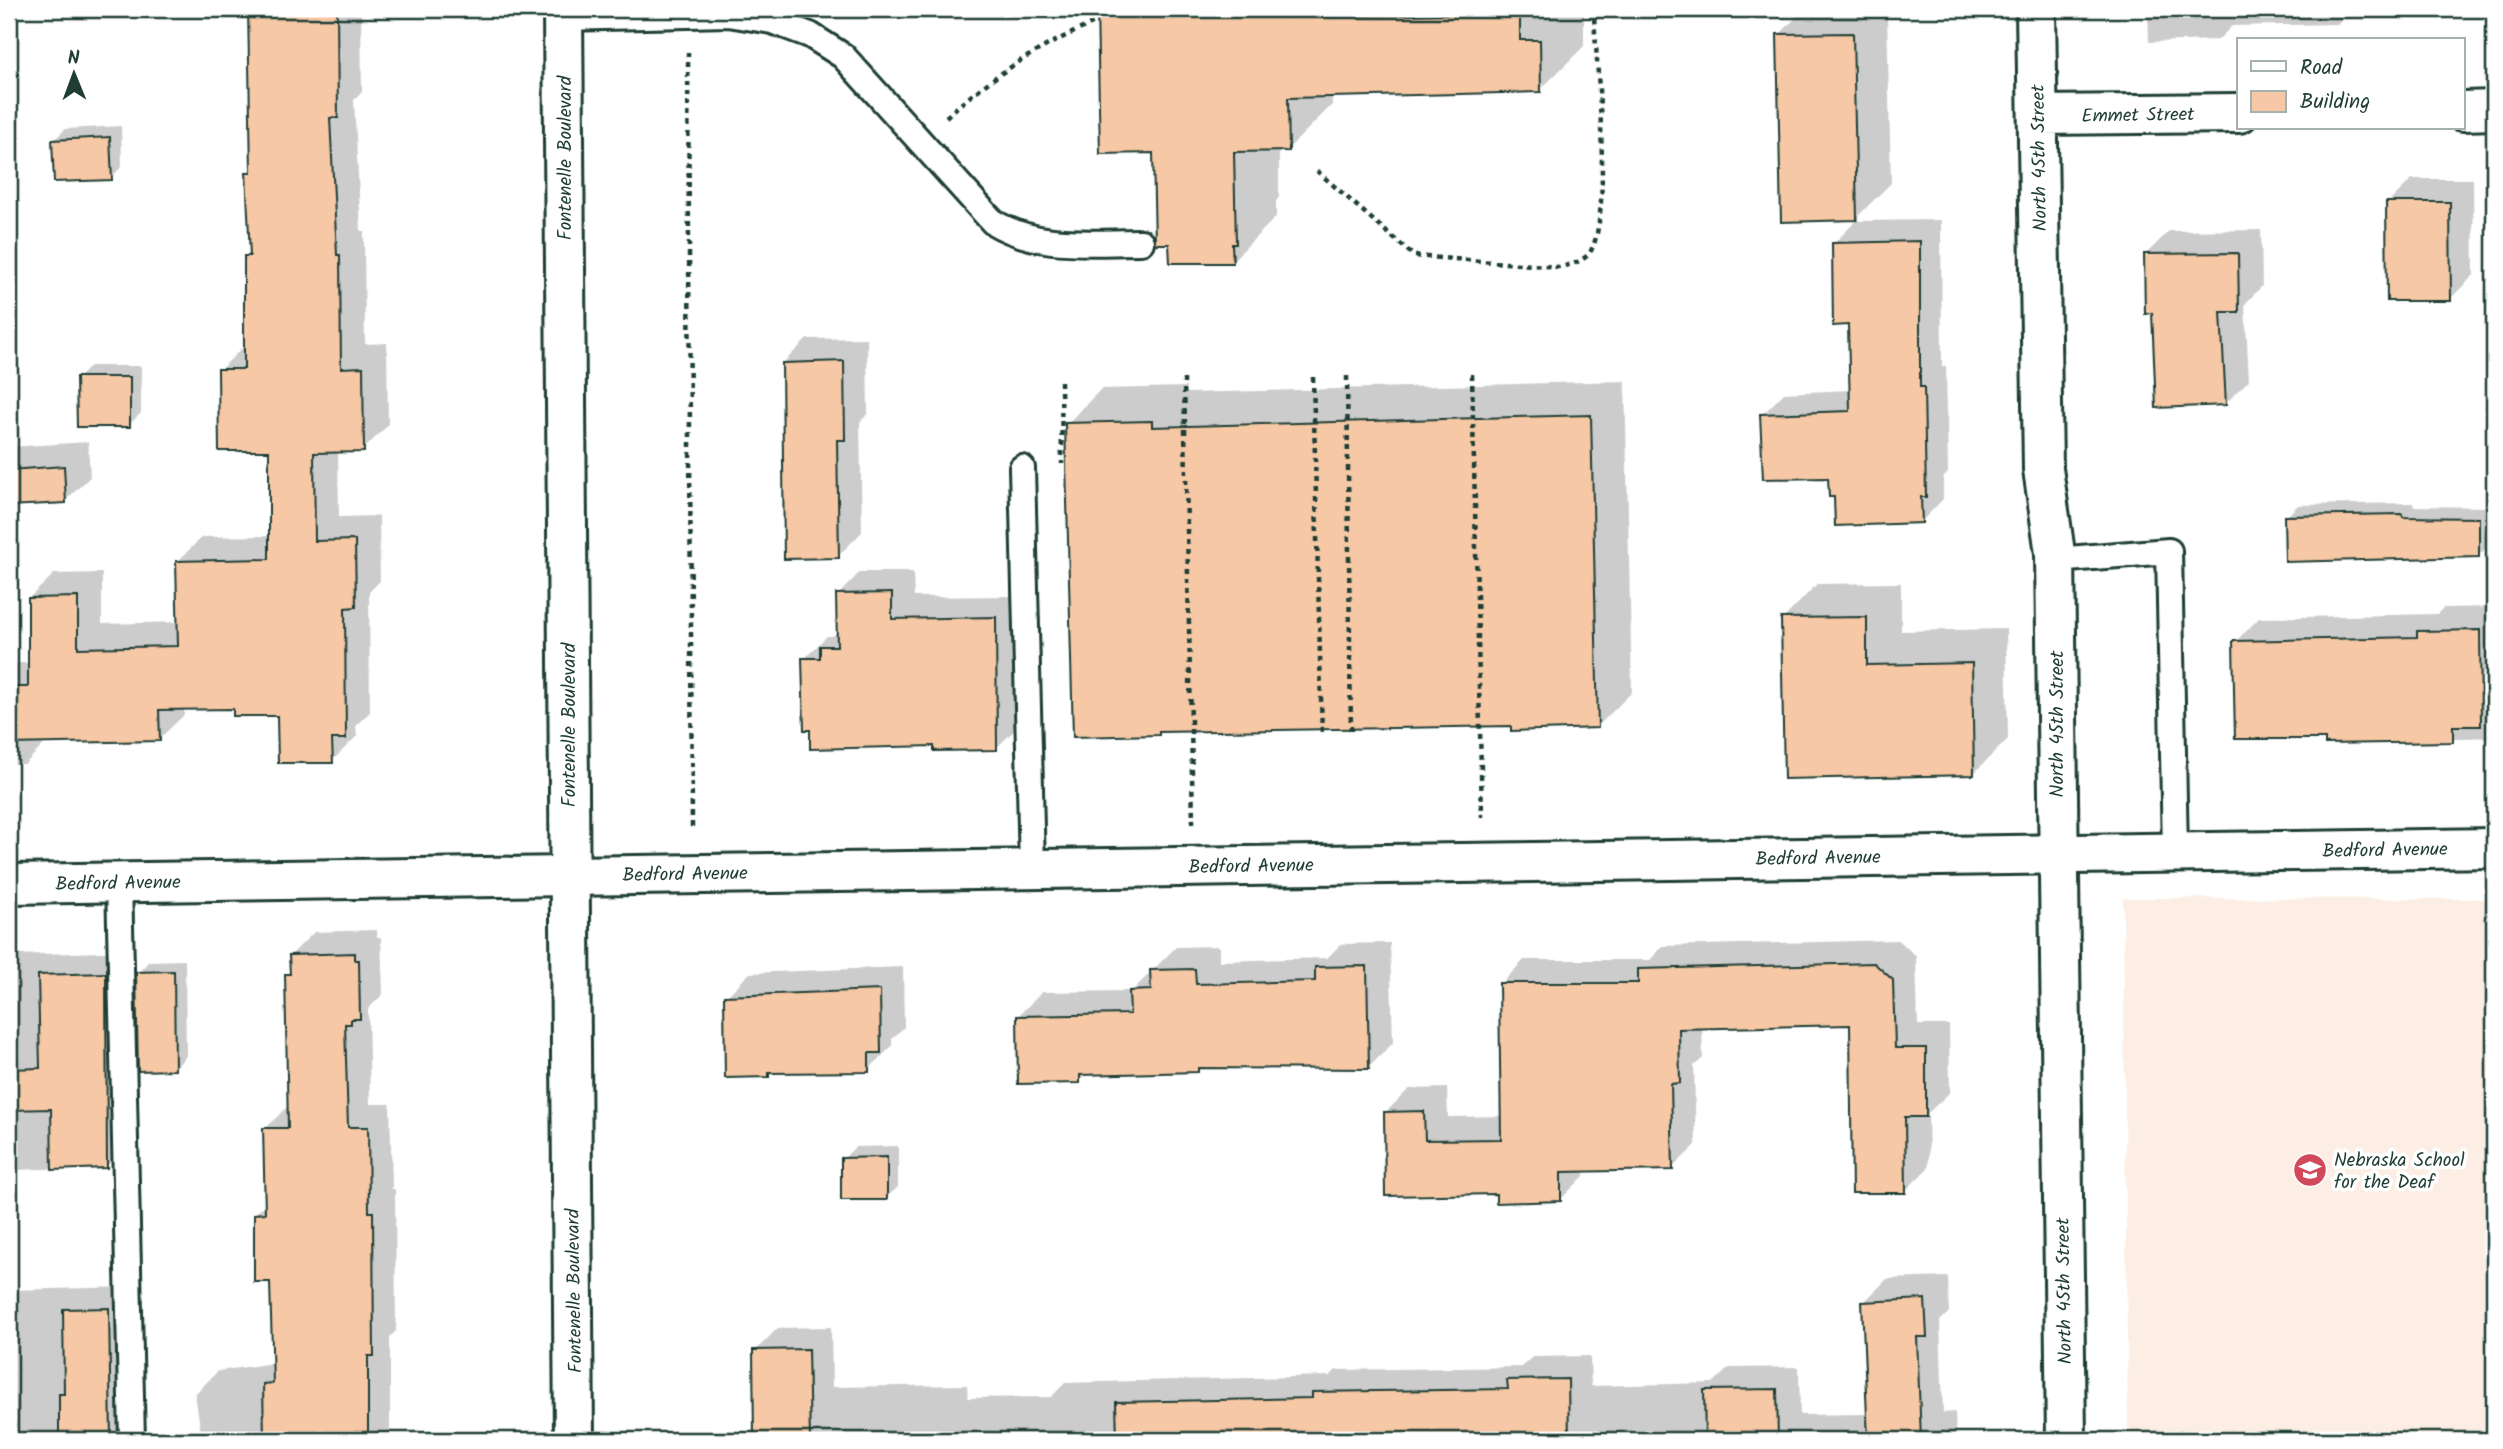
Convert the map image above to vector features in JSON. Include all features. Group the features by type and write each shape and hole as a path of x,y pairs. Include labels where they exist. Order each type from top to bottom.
{"street":[{"name":"North 45th Street","path":"2036,9 2043,469 2055,560 2066,1440"},
{"name":"Fontenelle Boulevard","path":"563,13 574,1440"},
{"path":"2464,111 2494,110"},
{"name":"Emmet Street","path":"2038,114 2237,113"},
{"name":"Bedford Avenue","path":"9,884 2494,848"}],"lane":[{"path":"563,13 728,14 772,21 810,36 843,56 993,222 1014,234 1043,241 1141,242"},
{"path":"1022,468 1032,868"},
{"path":"2055,560 2169,551 2175,852"},
{"path":"120,882 132,1440"}],"path":[{"path":"1317,171 1414,256 1559,267 1575,264 1589,254 1598,233 1602,202 1594,16 1590,9"},
{"path":"687,15 693,873"},
{"path":"919,141 977,89 1057,38 1097,22"},
{"path":"1472,374 1483,862"},
{"path":"1347,376 1351,736"},
{"path":"1313,377 1322,736"},
{"path":"1184,379 1194,866"}],"shaded area":[{"name":"Nebraska School for the Deaf","path":"2123,898 2494,899 2494,1440 2128,1440"}],"building":[{"path":"248,9 337,9 338,118 330,118 337,255 340,255 341,368 363,367 364,452 314,453 315,541 355,540 356,607 345,608 346,739 332,739 333,763 278,763 277,716 233,716 233,709 159,710 160,741 9,744 9,687 28,687 28,598 78,597 78,648 178,646 176,561 269,559 269,451 219,451 218,369 244,369 244,256 250,256 246,172 251,172"},
{"path":"1097,9 1286,9 1286,17 1520,13 1520,40 1540,40 1541,92 1288,98 1289,151 1234,152 1236,244 1232,244 1233,263 1170,263 1169,244 1155,244 1153,153 1100,154"},
{"path":"1853,33 1857,220 1781,222 1777,34"},
{"path":"110,137 112,180 54,182 52,140"},
{"path":"2386,202 2450,202 2451,301 2387,301"},
{"path":"1920,241 1920,387 1924,387 1926,497 1921,497 1922,523 1835,526 1834,497 1829,497 1828,478 1763,479 1760,414 1850,411 1848,325 1833,326 1832,243"},
{"path":"2238,253 2239,312 2221,312 2226,405 2156,408 2152,313 2145,314 2144,254"},
{"path":"844,361 845,440 837,440 839,558 784,559 782,363"},
{"path":"76,377 130,377 130,427 77,427"},
{"path":"1591,415 1598,728 1511,731 1511,726 1159,732 1159,735 1073,737 1065,423 1152,421 1152,427"},
{"path":"64,466 66,503 9,506 9,470"},
{"path":"2402,514 2403,517 2479,518 2479,557 2285,562 2284,516"},
{"path":"892,593 892,619 996,617 997,750 934,751 934,746 810,749 810,730 804,730 802,658 820,658 820,646 837,646 836,594"},
{"path":"1867,617 1867,665 1972,663 1974,775 1784,779 1781,618"},
{"path":"2480,630 2481,726 2453,726 2453,742 2325,744 2325,739 2235,739 2233,641 2417,637 2417,631"},
{"path":"355,953 355,960 359,960 360,1019 351,1019 351,1024 345,1024 348,1127 368,1127 369,1212 373,1212 374,1356 368,1356 368,1440 264,1440 263,1384 273,1383 270,1282 254,1282 254,1214 265,1213 263,1128 288,1128 285,974 290,974 289,955"},
{"path":"1874,963 1893,980 1895,1048 1926,1048 1926,1117 1905,1117 1906,1193 1852,1193 1850,1025 1679,1029 1680,1083 1671,1084 1673,1170 1561,1172 1561,1201 1496,1203 1496,1194 1385,1196 1384,1112 1424,1111 1425,1140 1501,1139 1499,983 1638,983 1638,969"},
{"path":"1367,966 1369,1069 1198,1068 1198,1072 1080,1075 1080,1083 1018,1084 1017,1016 1130,1014 1129,991 1151,990 1150,970 1195,969 1196,984 1315,981 1315,967"},
{"path":"174,971 175,1070 138,1071 136,972"},
{"path":"106,973 107,1168 52,1170 51,1109 9,1110 9,1069 40,1068 38,975"},
{"path":"880,990 881,1053 869,1053 869,1072 769,1073 769,1077 725,1078 724,996"},
{"path":"887,1157 887,1200 841,1200 841,1158"},
{"path":"1925,1299 1927,1337 1917,1337 1921,1440 1868,1440 1862,1302"},
{"path":"109,1308 111,1440 59,1440 59,1394 64,1394 63,1309"},
{"path":"808,1349 810,1440 754,1438 753,1350"},
{"path":"1568,1379 1569,1440 1117,1440 1116,1402 1312,1398 1312,1392 1508,1389 1507,1380"},
{"path":"1777,1389 1778,1440 1705,1440 1704,1390"}],"place":[{"name":"Nebraska School for the Deaf","path":"2310,1170"}]}
